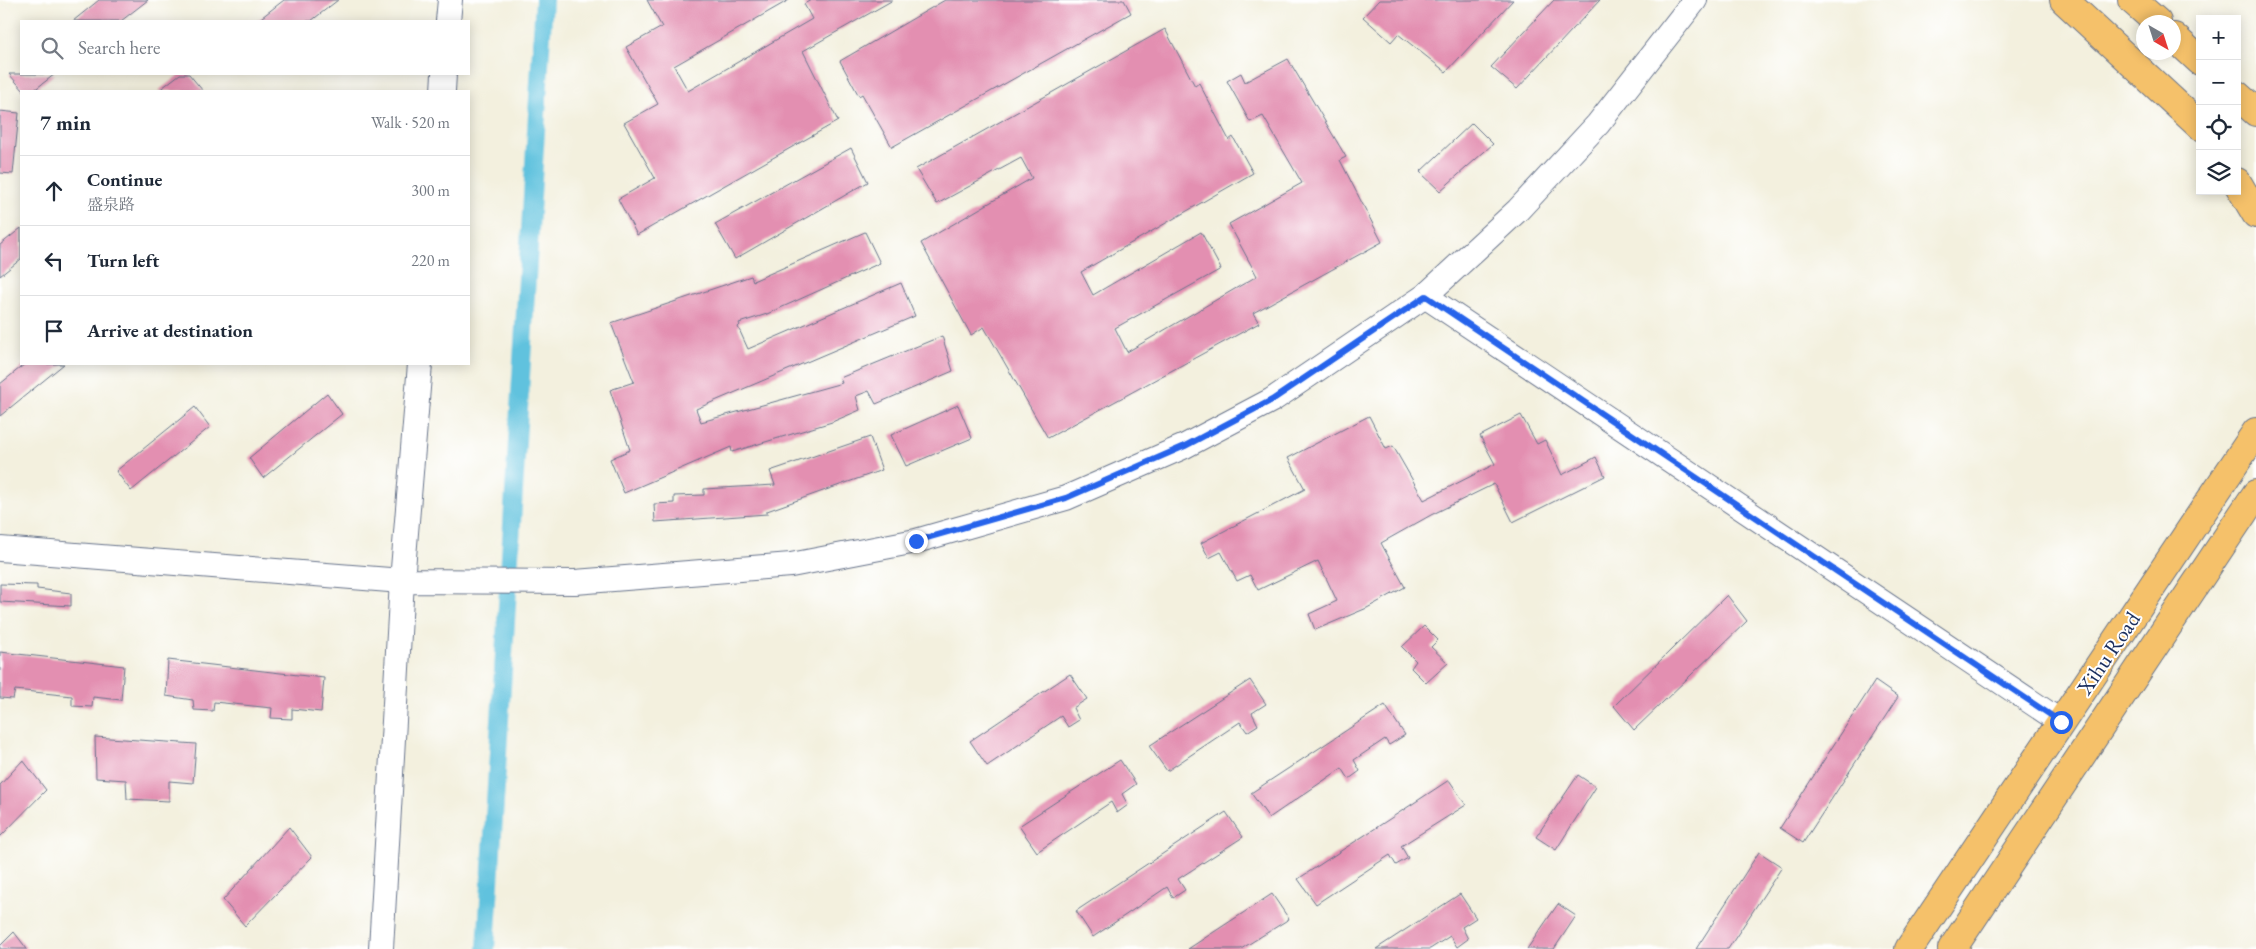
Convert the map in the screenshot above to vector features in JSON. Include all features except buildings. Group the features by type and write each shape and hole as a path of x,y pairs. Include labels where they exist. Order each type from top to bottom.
{"main road":[{"path":"2064,0 2196,122"},
{"path":"2132,0 2149,15"},
{"path":"2181,43 2199,60"},
{"path":"2241,96 2256,102"},
{"path":"2241,98 2256,112"},
{"path":"2241,166 2256,180"},
{"path":"2241,189 2256,214"},
{"name":"Xihu Road","path":"1909,949 2256,432"},
{"name":"Xihu Road","path":"1952,949 2256,494"}],"street":[{"path":"448,20 450,0"},
{"path":"0,549 402,581 575,582 791,566 916,541 1066,498 1185,446 1272,400 1426,296 1518,210 1598,124 1695,0"},
{"path":"443,90 444,75"},
{"path":"1426,296 2061,722"},
{"path":"381,949 402,581 420,365"}],"waterway":[{"path":"486,949 544,0"}],"route":[{"path":"916,541 1066,498 1185,446 1272,400 1426,296 2061,722"}]}
